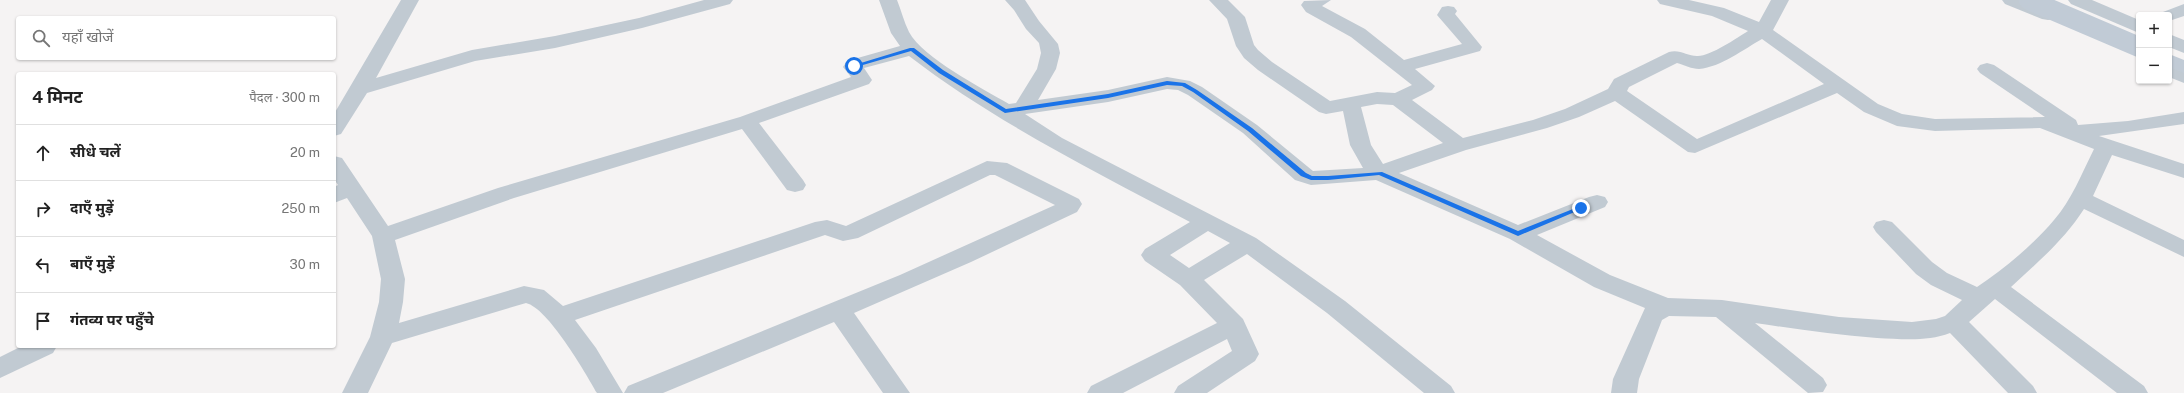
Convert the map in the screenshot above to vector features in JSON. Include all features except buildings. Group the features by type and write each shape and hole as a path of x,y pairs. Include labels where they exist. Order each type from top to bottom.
{"main road":[{"path":"2029,0 2136,46"},
{"path":"2055,0 2136,34"},
{"path":"2172,49 2184,55"},
{"path":"2172,61 2184,67"}],"street":[{"path":"336,127 360,90 410,0"},
{"path":"360,90 472,56 628,26 724,0"},
{"path":"888,0 900,33 912,49 941,71 1014,109 1055,142 1248,243 1336,307 1442,393"},
{"path":"1014,0 1019,4 1031,24 1046,41 1050,47 1051,55 1038,84 1014,109"},
{"path":"1218,0 1236,17 1245,46 1265,66 1326,108 1377,98 1398,99 1425,86 1358,33 1310,6 1321,0"},
{"path":"1666,0 1712,6 1763,31 1870,108 1897,120 1935,125 2040,122 2076,131 2128,127 2184,118"},
{"path":"1014,109 1108,96 1175,83 1195,91 1244,125 1304,175 1311,178 1328,178 1379,173 1460,145 1547,122 1572,113 1616,93 1621,83 1676,56 1698,63 1716,56 1763,31 1780,0"},
{"path":"2011,0 2136,54"},
{"path":"2077,0 2136,26"},
{"path":"2172,15 2184,9"},
{"path":"1401,67 1473,46 1472,43 1461,34 1446,15 1447,10"},
{"path":"2112,43 2136,32"},
{"path":"2172,41 2184,47"},
{"path":"383,236 506,193 747,121 857,82 862,78 853,67 854,65 912,49"},
{"path":"1987,69 2076,131 2106,146 2184,172"},
{"path":"2172,71 2184,77"},
{"path":"1616,93 1695,148 1838,85"},
{"path":"1398,99 1460,145"},
{"path":"1350,104 1353,111 1361,149 1371,165 1379,173 1518,234 1602,281 1666,307 1722,309 1839,326 1912,331 1939,328 1954,322 2046,243 2063,225 2106,146"},
{"path":"747,121 795,185"},
{"path":"558,317 823,227 832,228 843,234 850,233 987,168 999,168 1072,204 1069,208 1023,230 839,310 637,393"},
{"path":"336,170 342,191 383,236 392,279 391,302 383,337 355,393"},
{"path":"2079,198 2184,249"},
{"path":"1518,234 1597,202"},
{"path":"1187,393 1246,354 1234,325 1188,279 1153,255 1208,221"},
{"path":"1884,226 1924,268 1939,279 1987,293 2135,393"},
{"path":"1188,279 1248,243"},
{"path":"383,337 525,294 537,298 558,317 585,352 610,393"},
{"path":"1624,393 1626,379 1650,320 1654,313 1666,307"},
{"path":"1722,309 1814,385"},
{"path":"839,310 897,393"},
{"path":"1954,322 2024,393"},
{"path":"1100,393 1234,325"},
{"path":"0,368 40,348"}],"route":[{"path":"854,66 912,49 941,71 1005,111 1108,96 1167,83 1175,83 1195,91 1250,129 1304,175 1311,178 1328,178 1379,173 1416,191 1518,234 1581,208"}]}
